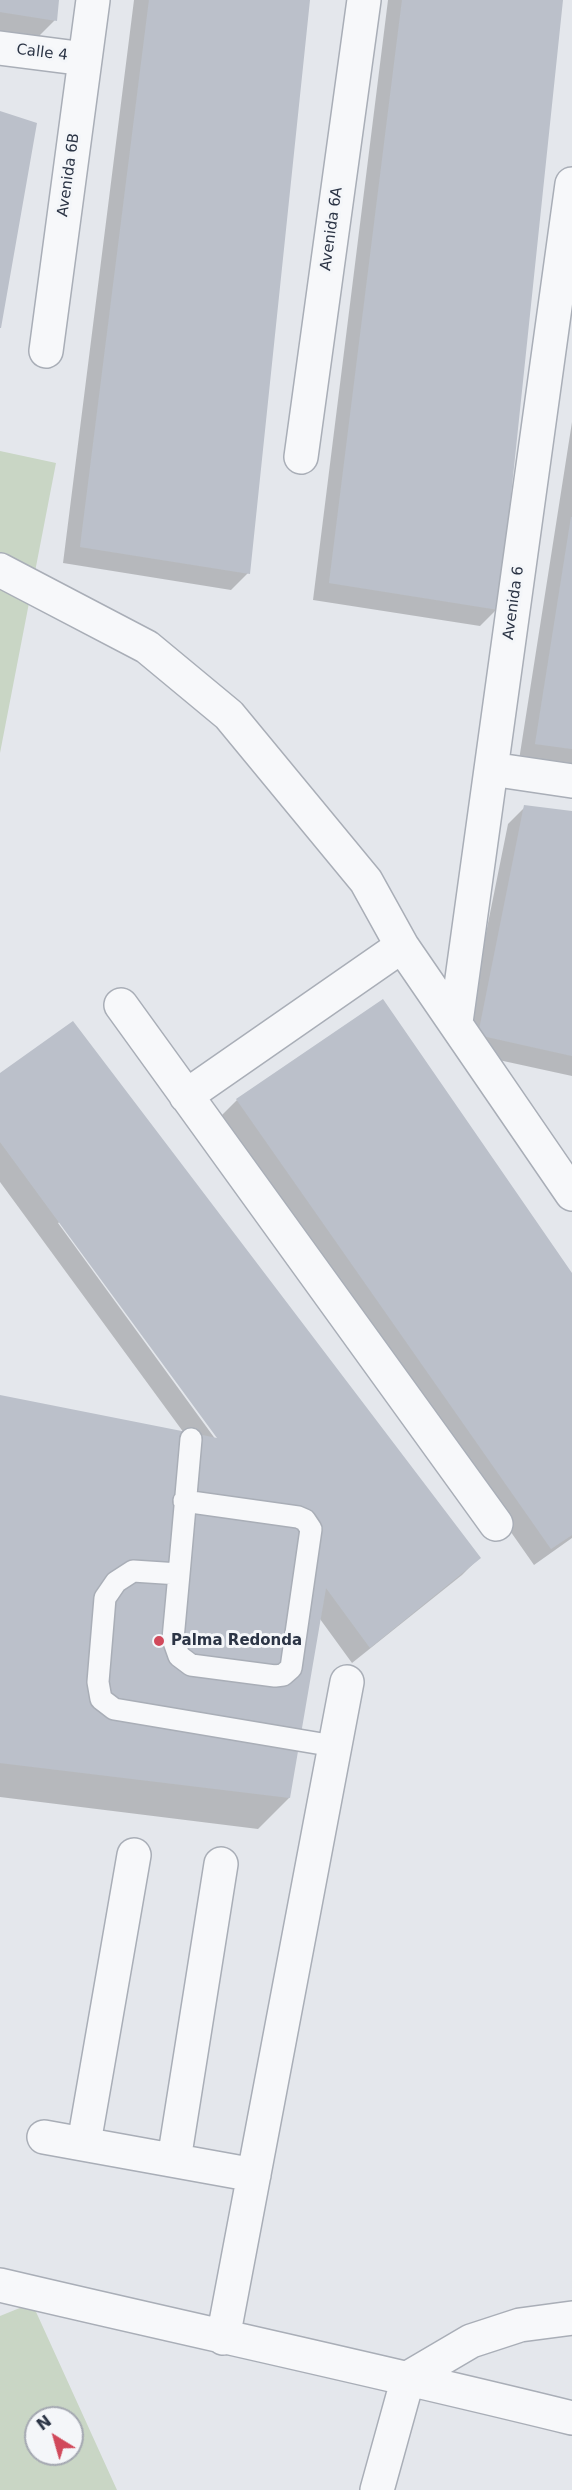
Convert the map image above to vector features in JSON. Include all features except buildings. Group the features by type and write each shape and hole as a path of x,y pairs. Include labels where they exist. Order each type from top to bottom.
{"street":[{"name":"Avenida 6B","path":"46,351 93,0"},
{"name":"Avenida 6A","path":"301,457 364,0"},
{"name":"Calle 4","path":"0,48 85,59"},
{"name":"Avenida 6","path":"456,1022 572,184"},
{"path":"0,570 147,647 229,715 366,881 402,946 572,1194"},
{"path":"491,769 572,781"},
{"path":"186,1095 402,946"},
{"path":"121,1005 496,1524"},
{"path":"223,2338 347,1682"},
{"path":"84,2143 134,1855"},
{"path":"174,2160 221,1864"},
{"path":"44,2137 254,2175"},
{"path":"0,2285 223,2338 408,2378 572,2418"},
{"path":"377,2490 408,2378 471,2341 520,2325 572,2318"}],"lane":[{"path":"184,1501 306,1520 311,1529 291,1668 283,1675 275,1676 191,1665 179,1656 173,1639 184,1501 191,1439"},
{"path":"179,1574 133,1571 116,1582 105,1598 98,1682 101,1699 114,1709 334,1746"}],"green space":[{"path":"0,451 56,463 0,753"},
{"path":"32,2303 79,2406 24,2406 24,2466 84,2466 84,2417 117,2490 0,2490 0,2316"}],"place":[{"name":"Palma Redonda","path":"159,1641"}]}
